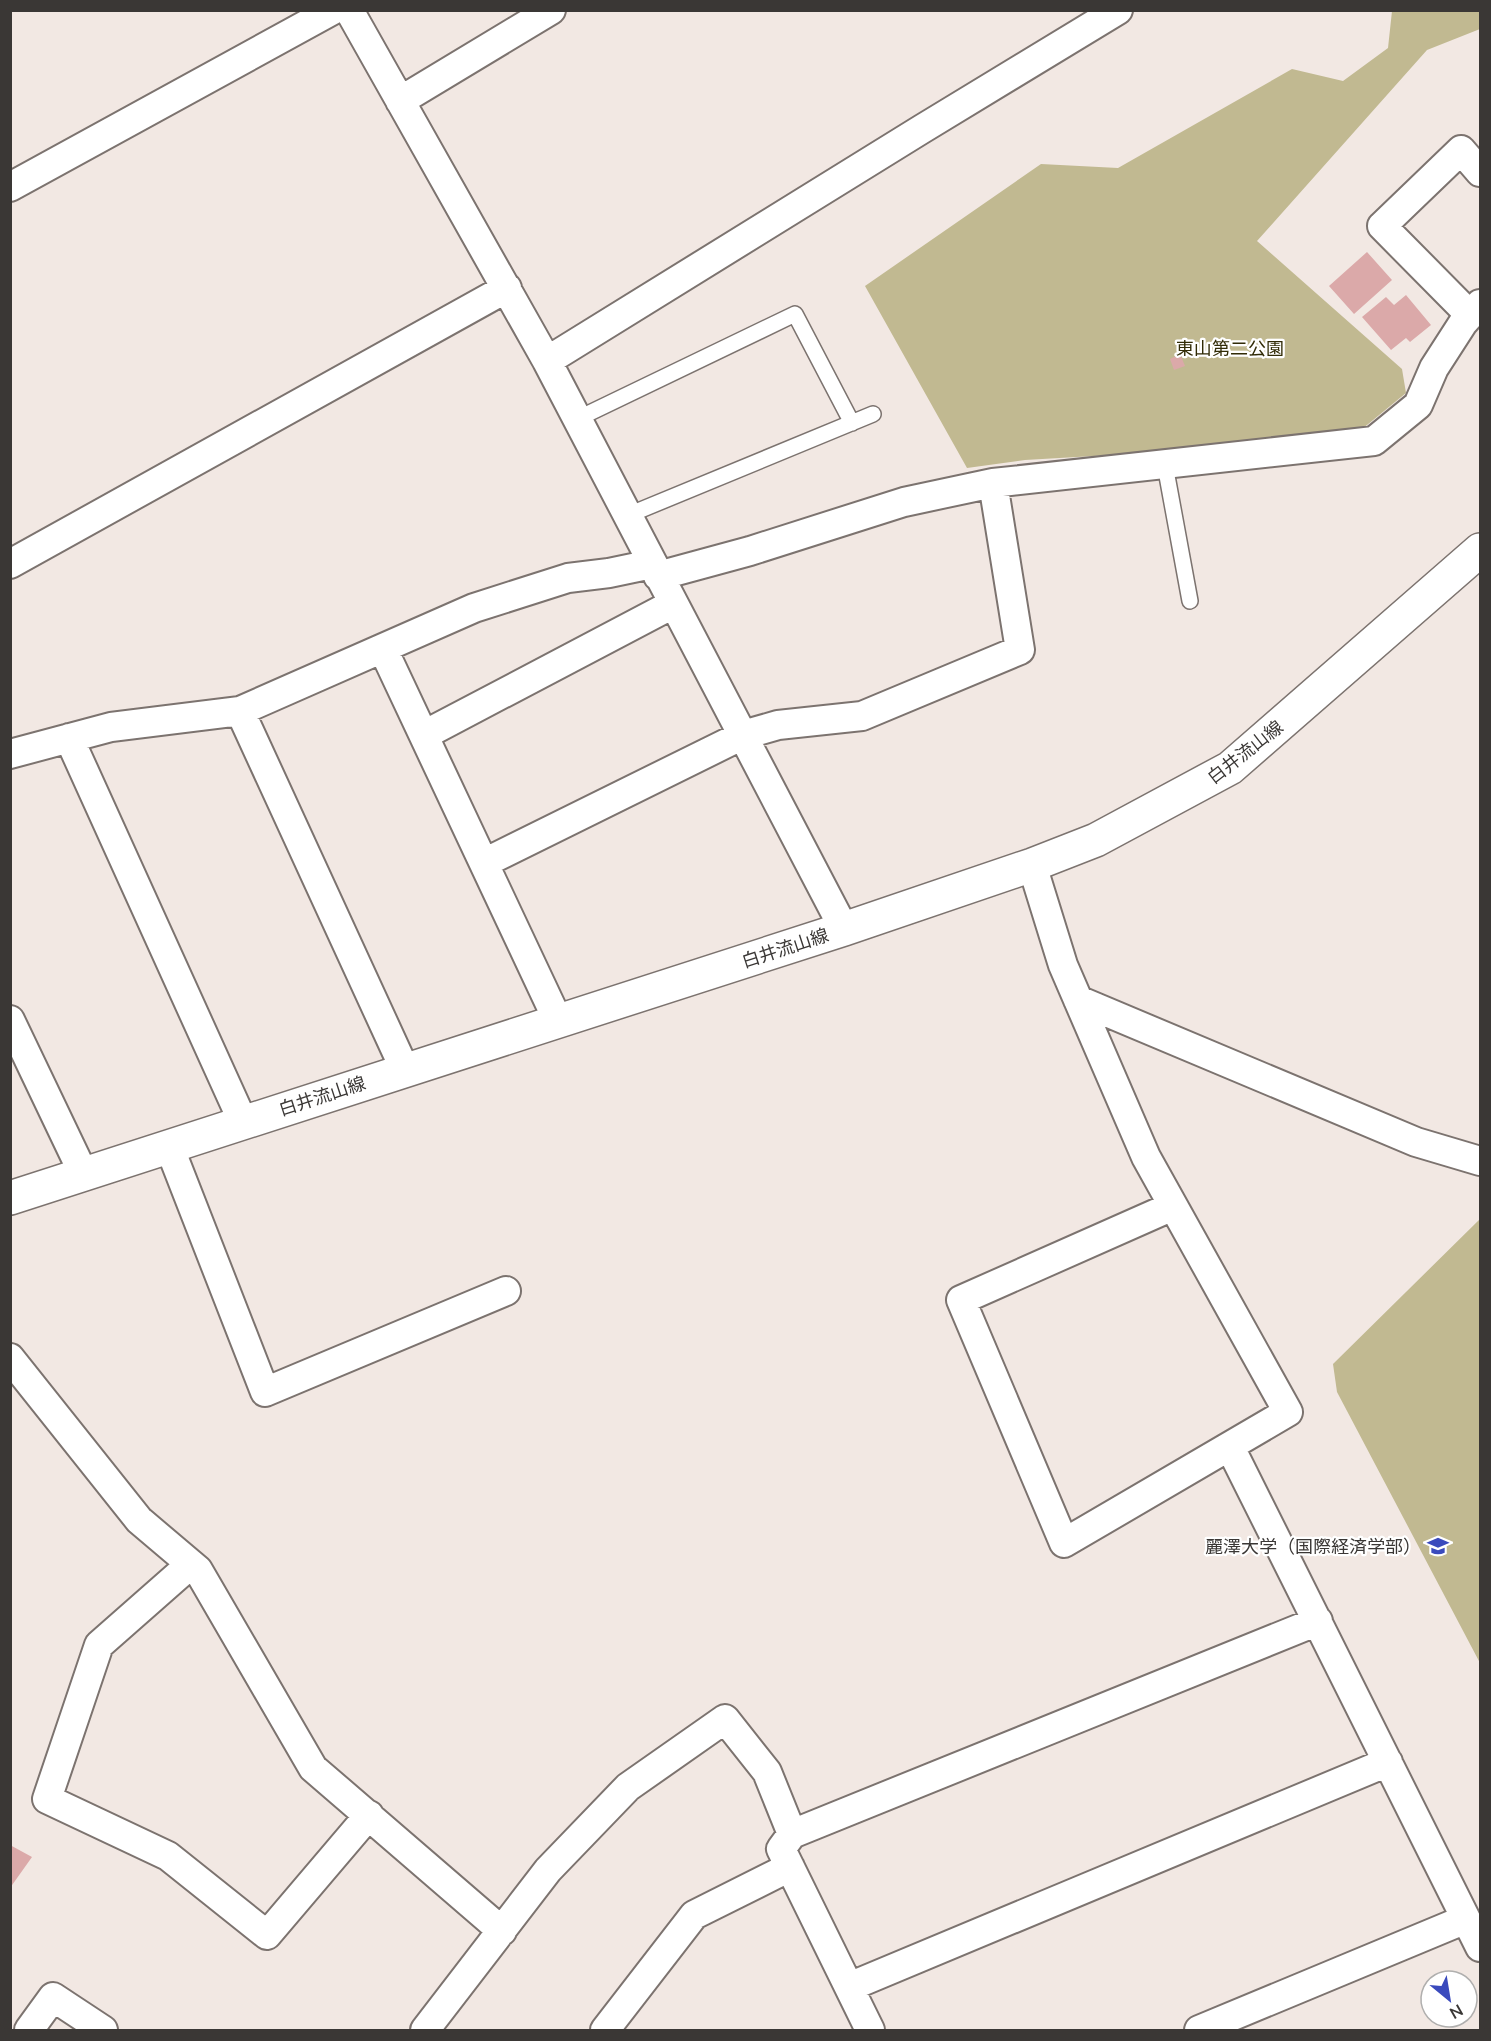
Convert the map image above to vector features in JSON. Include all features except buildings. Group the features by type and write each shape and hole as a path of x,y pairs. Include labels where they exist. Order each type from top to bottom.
{"main road":[{"name":"白井流山線","path":"10,1198 844,929 1032,865 1096,840 1230,768 1480,550"}],"street":[{"path":"10,187 333,10"},
{"path":"349,10 547,361 626,516 844,929"},
{"path":"400,101 550,10"},
{"path":"547,361 1118,10"},
{"path":"10,754 111,727 240,711 474,608 567,578 655,570 750,551 904,502 993,483 1374,441 1418,405 1434,368 1475,309 1382,226 1461,150 1480,172"},
{"path":"10,564 507,288"},
{"path":"484,863 743,735 778,725 862,716 1020,650 993,483"},
{"path":"424,735 673,604"},
{"path":"383,649 558,1021"},
{"path":"240,711 405,1070"},
{"path":"69,738 243,1122"},
{"path":"1032,865 1063,965 1146,1157 1288,1412 1064,1542 961,1300 1173,1206"},
{"path":"1078,1000 1416,1142 1480,1161"},
{"path":"10,1020 84,1175"},
{"path":"169,1146 265,1392 506,1291"},
{"path":"10,1358 139,1520 198,1570 313,1768 502,1930"},
{"path":"1230,1447 1480,1947"},
{"path":"191,1564 99,1645 46,1800 168,1856 267,1935 369,1815"},
{"path":"870,2031 781,1849 792,1834 1318,1621"},
{"path":"425,2031 548,1870 628,1787 725,1719 767,1772 792,1834"},
{"path":"849,1987 1388,1762"},
{"path":"604,2031 694,1915 790,1867"},
{"path":"1199,2031 1466,1919"},
{"path":"29,2031 53,1997 103,2031"}],"lane":[{"path":"577,419 795,314 852,423"},
{"path":"626,516 873,414"},
{"path":"1165,465 1190,601"}],"green space":[{"name":"東山第二公園","path":"1392,11 1480,11 1480,29 1427,50 1257,241 1402,369 1406,393 1356,434 1163,452 1025,460 967,468 865,286 1041,164 1118,168 1292,69 1343,81 1388,48"},
{"name":"麗澤大学（国際経済学部）","path":"1480,1219 1480,1663 1337,1392 1333,1364"}],"place":[{"name":"麗澤大学（国際経済学部）","path":"1438,1546"}]}
